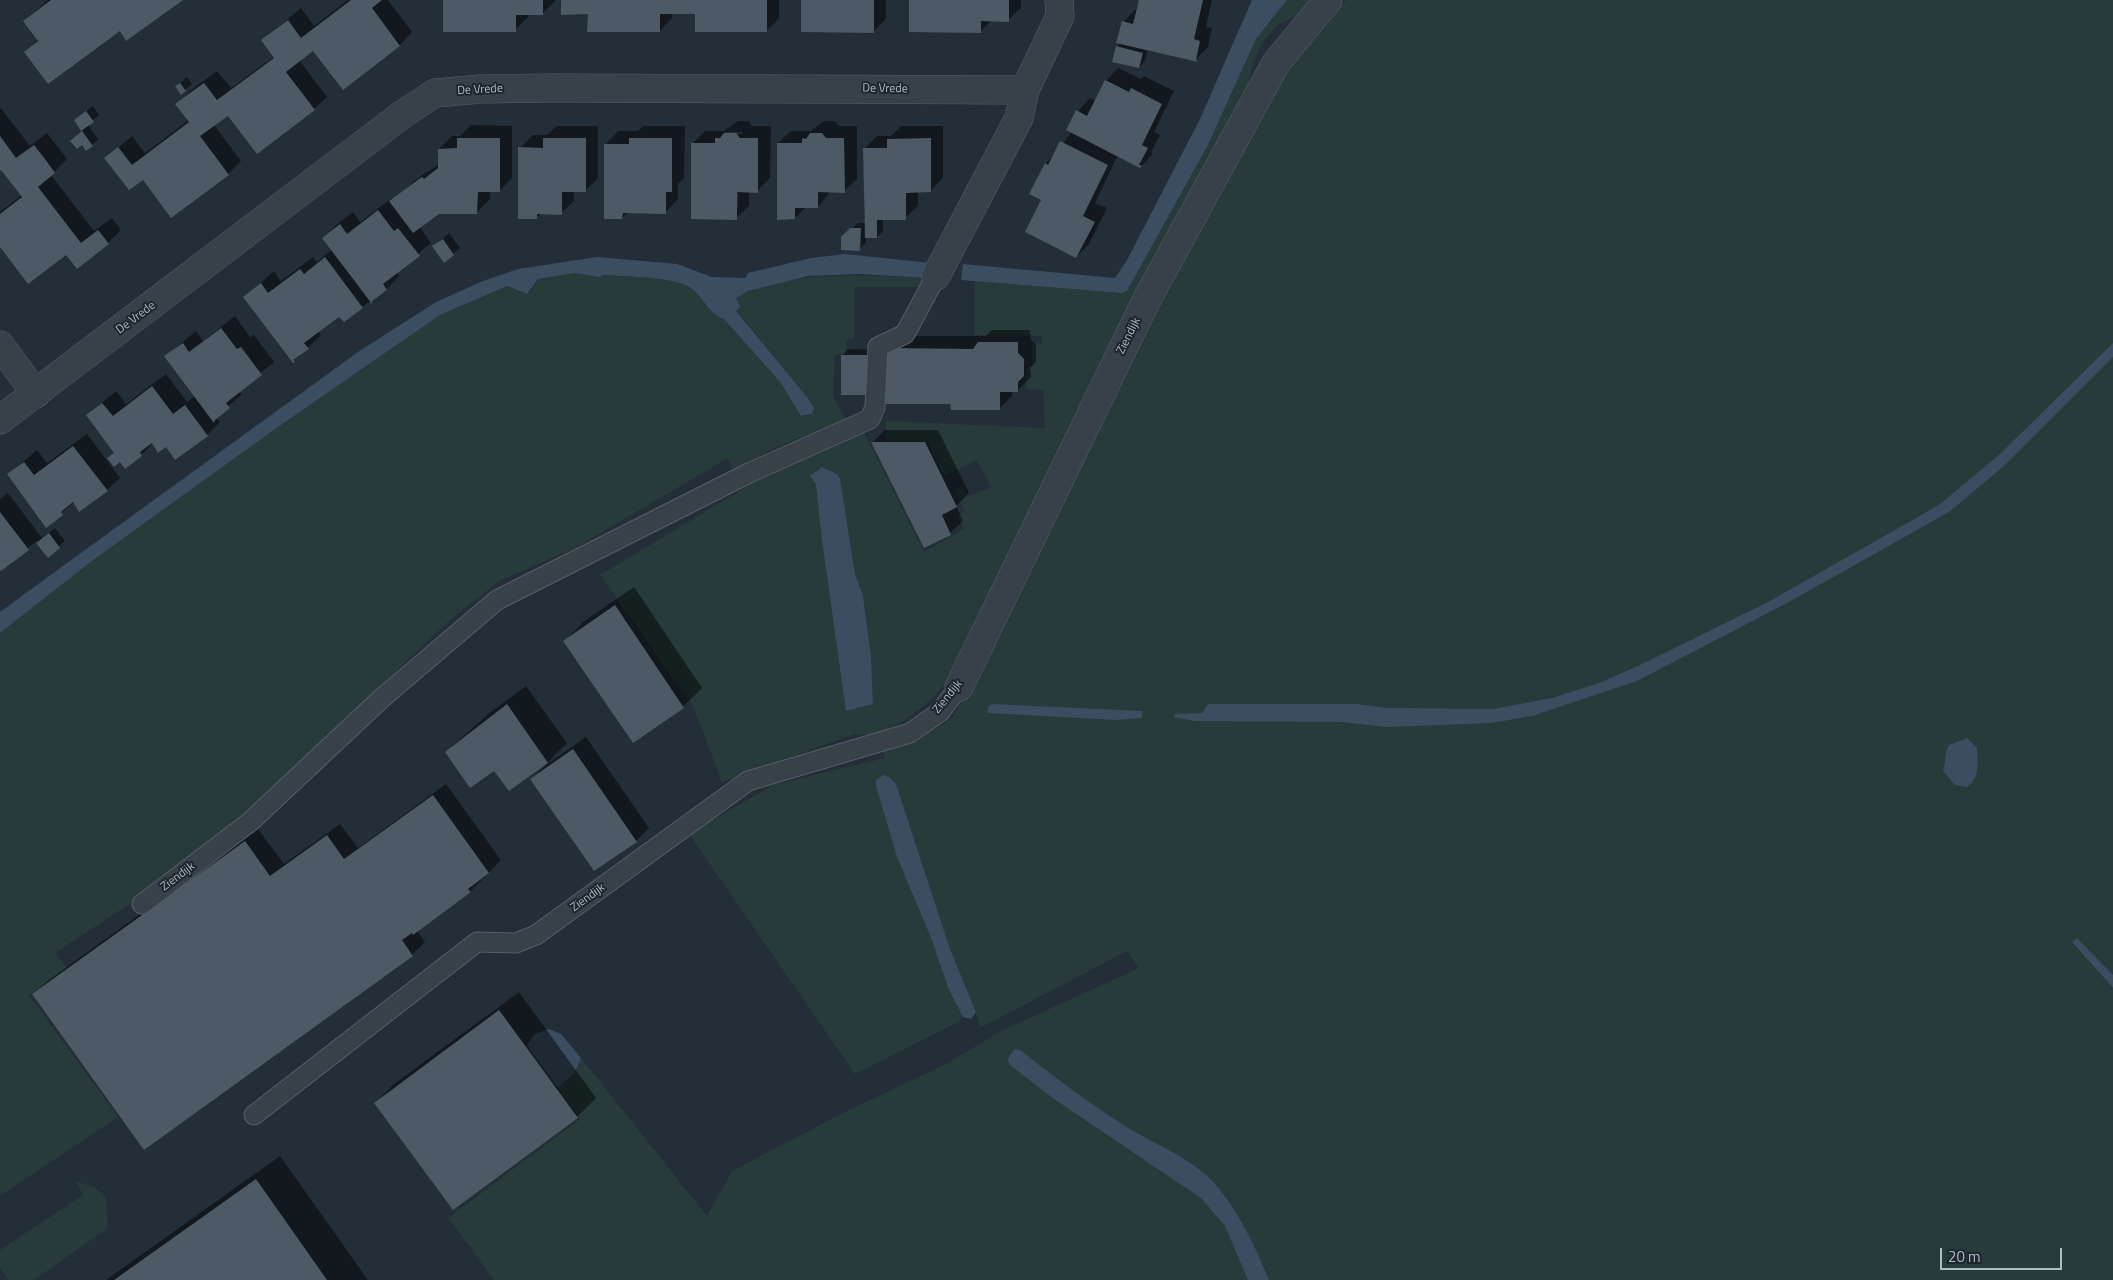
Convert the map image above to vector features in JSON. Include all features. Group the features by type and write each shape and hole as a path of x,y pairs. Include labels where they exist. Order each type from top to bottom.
{"street":[{"path":"936,276 1019,118 1025,90 1060,16 1059,0"},
{"name":"Ziendijk","path":"959,687 1146,301 1276,63 1328,0"},
{"name":"De Vrede","path":"0,420 402,114 435,94 507,88 1025,90"},
{"path":"0,344 36,394"}],"lane":[{"name":"Ziendijk","path":"142,904 250,822 382,698 498,600 751,472 870,419 875,407 878,347 905,334 936,276"},
{"name":"Ziendijk","path":"254,1115 477,942 516,944 536,935 748,782 910,733 940,712 959,687"}],"green space":[{"path":"1287,0 1323,0 1310,10 1285,21 1277,27 1269,34 1257,53 1250,74 1248,94 954,674 934,696 910,717 882,731 868,735 854,734 722,782 694,708 600,575 791,460 814,450 812,433 772,449 733,471 728,458 575,548 501,580 453,617 241,818 134,901 55,953 68,969 29,995 118,1117 0,1196 0,633 92,561 275,429 440,315 507,286 523,293 529,293 538,279 574,273 602,277 604,275 662,279 691,287 724,319 781,383 802,416 812,414 807,397 736,310 737,296 761,287 808,277 856,275 929,278 927,287 855,287 854,339 847,340 846,354 835,355 833,396 846,420 859,422 924,552 964,529 957,516 965,511 954,491 962,486 968,496 991,487 977,460 944,476 927,441 886,441 886,421 1045,428 1043,390 1026,389 1027,367 1032,366 1032,344 1042,344 1042,336 974,335 975,281 1120,293 1127,291 1208,145 1256,39","holes":["822,467 837,474 855,574 863,596 871,656 873,704 817,469"]},
{"path":"1346,0 2113,0 2113,975 2077,938 2072,942 2113,988 2113,1280 494,1280 448,1218 580,1119 558,1088 575,1072 581,1058 707,1216 732,1171 847,1111 944,1065 1001,1031 1139,968 1127,951 980,1028 976,1012 950,949 896,784 876,786 897,857 931,938 949,990 963,1017 958,1022 855,1074 689,834 773,785 885,758 882,750 918,741 953,717 974,677 1082,448 1267,97"},
{"path":"75,1181 94,1187 106,1198 108,1224 105,1230 34,1280 9,1280 0,1268 0,1250 83,1195"}],"water":[{"path":"1252,0 1287,0 1256,39 1208,145 1127,291 1121,293 961,280 963,264 1115,278 1127,260 1200,119"},
{"path":"845,254 931,263 929,278 860,274 808,276 748,291 736,298 740,307 736,311 807,397 814,408 812,414 801,416 781,383 724,319 715,314 691,288 684,284 649,278 604,275 599,277 574,273 538,279 527,294 507,286 440,315 275,429 92,561 0,633 0,612 358,352 436,302 483,281 518,269 597,257 677,264 712,277 746,278 748,273 811,258"},
{"path":"2113,343 2113,357 2004,466 1949,512 1787,603 1637,681 1532,716 1491,723 1387,727 1341,722 1194,721 1174,717 1175,714 1202,713 1208,704 1356,704 1388,708 1493,709 1552,698 1599,683 1768,602 1939,505 2000,454"},
{"path":"822,467 837,474 840,479 855,574 863,596 871,656 873,704 846,711 816,484 810,476"},
{"path":"992,704 1142,711 1142,718 1116,720 988,713 988,707"},
{"path":"1967,738 1977,748 1978,765 1974,779 1967,787 1955,785 1943,771 1949,745"},
{"path":"883,775 889,777 896,784 950,949 976,1012 971,1019 963,1017 949,990 931,938 897,857 876,786 876,780"},
{"path":"2077,938 2113,975 2113,988 2072,942"},
{"path":"549,1029 561,1034 581,1058 575,1072 558,1088 527,1046 534,1034"},
{"path":"1015,1049 1020,1050 1072,1090 1136,1133 1195,1166 1215,1184 1239,1218 1269,1280 1248,1280 1225,1226 1201,1198 1054,1099 1009,1064 1008,1058"}],"building":[{"path":"51,0 183,0 126,41 120,31 48,84 24,52 38,41 23,21"},
{"path":"351,0 382,0 372,8 400,46 343,90 313,51 286,72 315,110 257,154 228,116 200,136 229,175 171,218 143,180 129,190 104,158 118,147 132,165 189,122 175,104 204,83 217,100 274,58 261,40 288,20 301,38"},
{"path":"443,0 543,0 543,15 516,15 516,32 443,32"},
{"path":"561,0 767,0 767,32 695,32 695,14 660,14 660,32 587,32 588,14 561,15"},
{"path":"801,0 874,0 874,33 801,32"},
{"path":"909,0 1009,0 1009,22 981,21 981,33 909,32"},
{"path":"1139,0 1203,0 1194,39 1200,41 1196,60 1198,62 1116,43 1122,21 1133,24"},
{"path":"1116,46 1143,53 1139,68 1112,62"},
{"path":"1105,80 1129,92 1131,88 1162,104 1142,145 1148,148 1139,165 1142,166 1140,168 1066,130 1076,110 1087,116"},
{"path":"180,83 186,91 181,95 175,86"},
{"path":"86,111 94,122 81,131 74,120"},
{"path":"82,131 93,146 86,151 82,145 77,149 70,141"},
{"path":"724,133 736,133 740,138 758,138 758,193 737,192 737,220 691,219 691,143 715,143 715,138 720,138"},
{"path":"810,133 822,133 826,138 844,138 845,193 818,192 818,208 795,208 795,219 777,220 777,143 802,143 802,138 806,139"},
{"path":"0,136 16,158 34,145 45,159 55,173 38,187 81,243 98,230 109,244 77,269 66,255 28,284 0,247 0,214 22,197 0,171"},
{"path":"457,138 500,138 500,192 478,192 477,214 439,214 413,233 389,201 438,168 438,149 457,148"},
{"path":"543,138 586,138 586,192 562,192 562,215 537,214 537,219 518,219 518,147 543,148"},
{"path":"629,138 672,138 672,192 666,192 666,214 623,213 622,219 604,219 604,144 629,144"},
{"path":"931,138 931,192 906,193 906,220 877,220 877,238 865,238 863,148 887,148 887,139"},
{"path":"1060,141 1108,165 1083,216 1095,222 1076,258 1025,232 1041,200 1029,194 1045,163 1048,165"},
{"path":"378,210 394,231 398,228 420,256 383,284 387,290 372,301 372,304 322,238 340,224 347,234"},
{"path":"850,228 861,228 860,251 841,250 841,237"},
{"path":"443,239 454,255 444,263 432,246"},
{"path":"325,257 363,308 344,322 339,317 304,343 309,349 293,360 295,362 293,363 243,297 261,283 268,293 300,269 304,274"},
{"path":"221,328 237,349 241,347 262,375 226,403 230,408 215,420 214,423 164,356 183,343 189,352"},
{"path":"978,342 1018,342 1018,353 1024,359 1024,376 1018,382 1018,392 1000,392 1000,410 951,410 950,404 885,404 886,348 973,349"},
{"path":"841,355 867,355 867,395 841,395"},
{"path":"152,386 173,414 185,405 208,436 175,460 166,447 158,453 152,443 140,452 142,456 125,469 120,462 114,467 107,458 114,453 86,415 102,403 113,416"},
{"path":"871,442 925,442 957,507 942,515 951,535 924,548"},
{"path":"73,446 108,491 79,512 73,502 61,512 63,515 46,528 7,474 24,462 34,475"},
{"path":"0,512 29,550 1,571 0,570"},
{"path":"49,533 60,548 48,558 36,543"},
{"path":"615,605 684,708 633,743 563,641"},
{"path":"507,704 548,763 509,791 494,771 470,788 445,752"},
{"path":"573,749 637,842 594,871 530,779"},
{"path":"433,795 489,873 468,889 471,892 413,935 412,933 402,940 413,956 144,1150 32,994 245,841 270,876 327,835 344,859"},
{"path":"499,1010 578,1118 453,1210 374,1103"},
{"path":"256,1179 327,1280 114,1280"}]}
